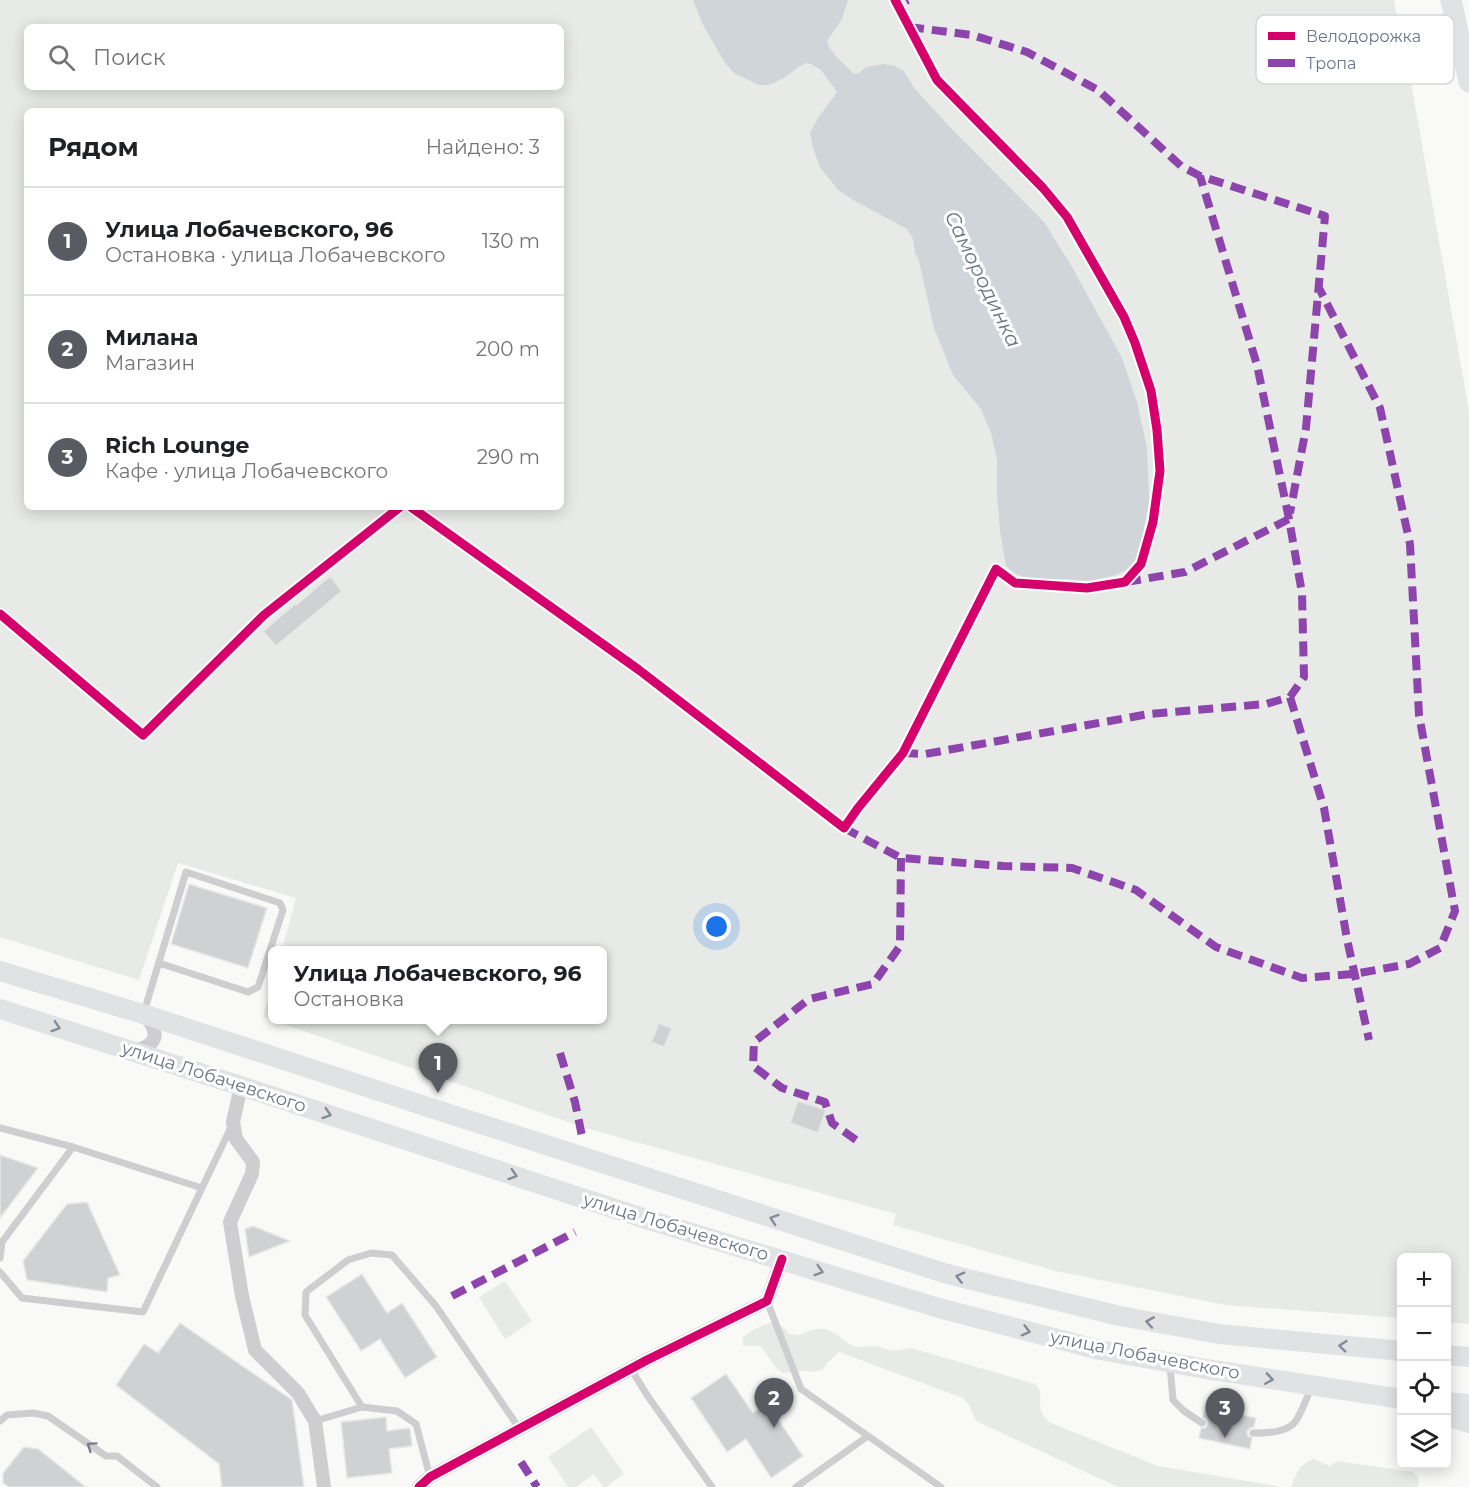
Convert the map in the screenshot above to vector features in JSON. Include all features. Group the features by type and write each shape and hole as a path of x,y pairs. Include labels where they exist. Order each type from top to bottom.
{"main road":[{"path":"1451,0 1469,82"},
{"name":"улица Лобачевского","path":"0,971 144,1014 947,1274 1120,1316 1219,1334 1397,1352"},
{"name":"улица Лобачевского","path":"0,1009 649,1220 939,1308 1100,1350 1397,1398"},
{"path":"1451,1355 1469,1357"},
{"path":"1451,1402 1469,1404"},
{"path":"1451,1417 1469,1424"}],"street":[{"path":"132,1051 149,1045 154,1038 155,1030 144,1014"},
{"path":"241,1086 233,1122 236,1139 253,1161 252,1174 230,1222 242,1296 255,1350 298,1393 315,1421 324,1487"},
{"path":"419,1487 430,1477 519,1428 766,1301 782,1259"}],"lane":[{"path":"144,1014 186,872 280,903 283,910 271,946"},
{"path":"159,963 248,992 258,987 268,956"},
{"path":"0,1272 22,1298 143,1312 233,1122"},
{"path":"0,1128 74,1147 202,1188"},
{"path":"0,1257 2,1242 74,1147"},
{"path":"362,1407 305,1315 306,1292 348,1260 371,1253 392,1255 436,1306 519,1428"},
{"path":"766,1301 801,1389 941,1487"},
{"path":"1170,1363 1173,1400 1202,1423"},
{"path":"631,1369 712,1487"},
{"path":"1253,1433 1275,1432 1295,1423 1313,1385"},
{"path":"315,1421 362,1407 397,1412 416,1424 430,1477"},
{"path":"0,1421 7,1415 33,1413 48,1416 106,1456 117,1456 157,1487"},
{"path":"796,1487 868,1436"}],"shaded area":[{"path":"0,0 1394,0 1397,15 1256,15 1256,84 1411,84 1469,411 1469,1324 1451,1322 1451,1253 1397,1253 1397,1318 1225,1305 1056,1271 893,1225 896,1214 589,1129 283,1024 607,1024 607,946 283,946 296,898 178,863 139,980 0,937"},
{"path":"268,999 268,1019 263,1017"},
{"path":"505,1281 532,1321 505,1339 479,1297"},
{"path":"776,1322 789,1334 798,1335 816,1329 826,1329 857,1347 876,1346 893,1351 911,1348 1035,1384 1040,1391 1042,1412 1051,1423 1158,1466 1283,1487 1118,1487 976,1421 963,1398 839,1352 822,1370 783,1373 776,1368 761,1346 743,1346 743,1337 747,1334 754,1329"},
{"path":"591,1427 624,1474 606,1487 603,1487 594,1474 576,1487 568,1487 548,1457"},
{"path":"1314,1459 1330,1466 1337,1461 1413,1472 1419,1479 1418,1487 1291,1487 1301,1467"}],"water":[{"name":"Самородинка","path":"693,0 848,0 842,19 827,41 835,55 854,74 866,67 883,64 895,66 904,71 914,88 949,126 1044,222 1072,267 1122,358 1137,402 1147,448 1149,501 1139,556 1125,571 1089,581 1065,579 1047,581 1031,580 1016,574 1006,566 1000,530 997,459 991,433 981,409 953,375 934,328 913,239 907,229 838,190 820,167 813,148 810,133 837,92 821,70 806,63 786,77 769,85 759,85 734,73 725,63 702,23"}],"building":[{"path":"330,576 342,591 276,646 263,631"},
{"path":"189,884 267,908 248,968 171,944"},
{"path":"659,1023 672,1028 664,1047 651,1042"},
{"path":"798,1101 826,1110 818,1133 790,1123"},
{"path":"0,1155 38,1168 0,1218"},
{"path":"87,1202 120,1275 108,1278 107,1292 27,1280 23,1261 67,1204"},
{"path":"253,1226 290,1241 249,1257 245,1229"},
{"path":"362,1274 387,1313 402,1303 437,1357 405,1378 380,1339 361,1351 326,1297"},
{"path":"180,1323 292,1400 304,1487 222,1487 219,1464 116,1385 144,1344 158,1353"},
{"path":"726,1374 753,1413 767,1403 803,1456 771,1478 746,1439 727,1452 691,1398"},
{"path":"1205,1408 1256,1418 1254,1427 1247,1432 1252,1438 1250,1449 1199,1438 1201,1428 1205,1428 1208,1424 1203,1417"},
{"path":"386,1417 387,1431 410,1428 412,1446 389,1449 392,1473 347,1478 341,1422"},
{"path":"24,1447 38,1449 86,1487 9,1487 3,1483 3,1473"}],"marked path":[{"path":"909,27 972,35 1027,52 1098,90 1181,166 1200,176 1325,216 1306,428 1290,513"},
{"path":"903,753 925,754 1149,714 1266,704 1290,697 1304,677 1302,593 1289,519 1257,365 1200,176"},
{"path":"844,828 901,858 1003,866 1072,868 1136,890 1216,947 1302,978 1354,974 1409,964 1440,948 1455,911 1419,715 1410,544 1380,408 1319,288"},
{"path":"1126,582 1185,572 1289,519"},
{"path":"1290,697 1324,808 1347,939 1369,1040"},
{"path":"856,1140 832,1123 825,1102 782,1088 753,1066 754,1042 809,999 873,984 900,946 901,858"},
{"path":"560,1053 575,1102 583,1141"},
{"path":"452,1296 575,1232"},
{"path":"521,1462 537,1487"}],"cycle path":[{"path":"415,510 639,670 844,828 903,753 996,569 1015,583 1087,588 1125,582 1141,564 1153,522 1160,471 1151,391 1135,343 1124,317 1067,217 1043,188 937,80 895,0"},
{"path":"0,614 143,735 264,615 396,510"},
{"path":"419,1487 430,1477 647,1360 767,1301 782,1259"}],"place":[{"name":"Улица Лобачевского, 96","path":"438,1093"},
{"name":"Милана","path":"774,1428"},
{"name":"Rich Lounge","path":"1225,1438"}]}
